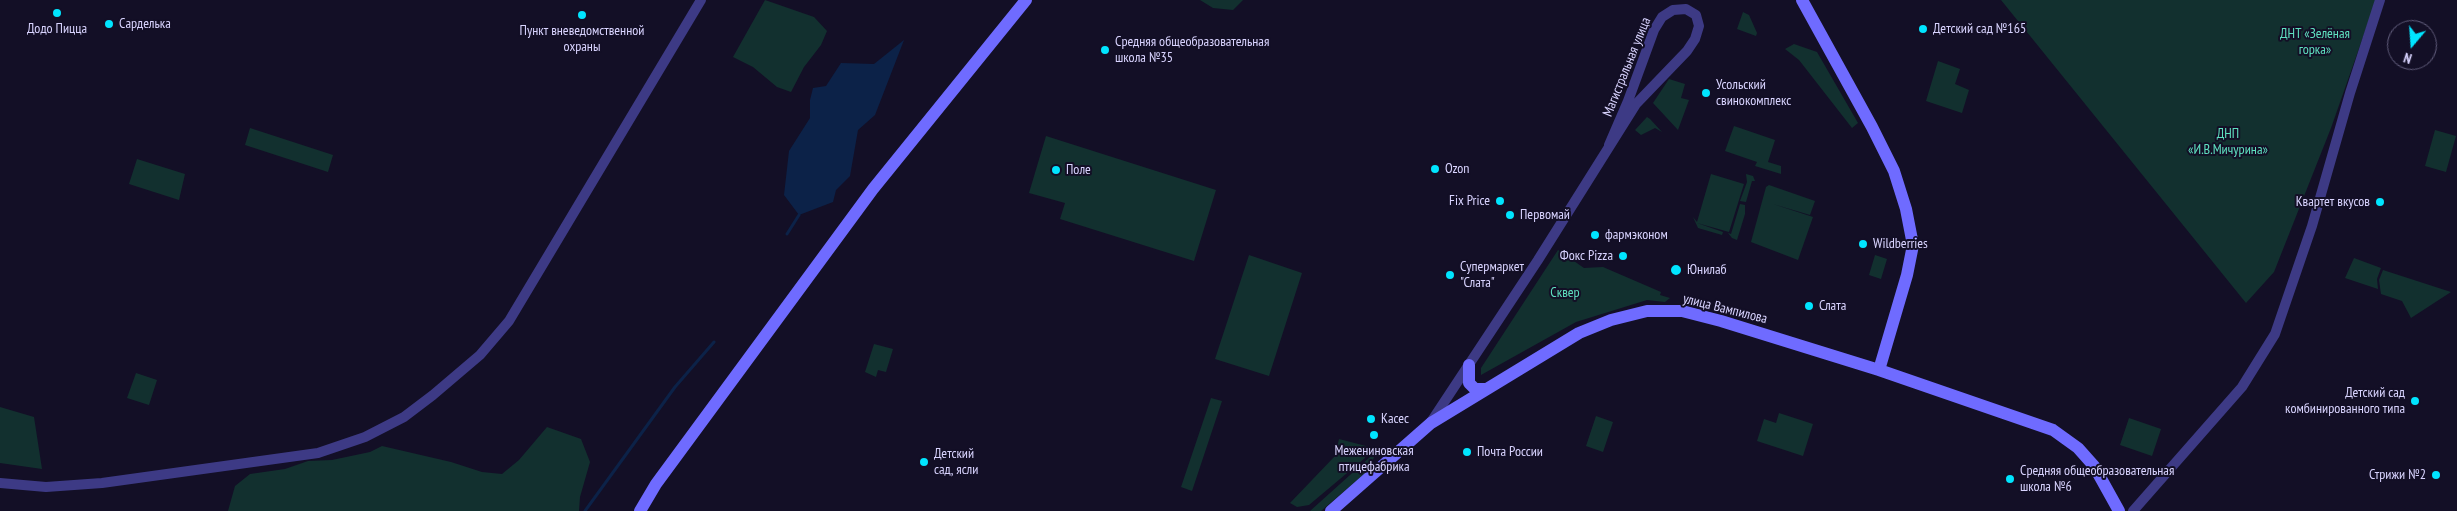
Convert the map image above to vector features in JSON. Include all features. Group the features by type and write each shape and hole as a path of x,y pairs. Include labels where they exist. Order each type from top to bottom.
{"street":[{"path":"0,483 46,486 102,483 309,454 365,437 404,417 434,395 480,355 509,321 701,0"},
{"path":"640,511 656,484 873,189 1026,0"},
{"path":"1802,0 1881,144 1894,171 1906,209 1913,244 1907,275 1879,370"},
{"path":"2133,511 2242,387 2275,334 2312,226 2350,93 2380,0"},
{"name":"Магистральная улица","path":"1431,423 1641,98 1696,39 1699,26 1696,15 1686,9 1673,10 1662,17 1645,51 1628,101 1609,145"},
{"name":"улица Вампилова","path":"1331,511 1431,423 1579,333 1611,320 1647,311 1682,311 1721,321 1879,370 2053,430 2078,448 2094,466 2119,511"},
{"path":"1469,364 1469,383 1475,389 1486,389"}],"green space":[{"path":"765,0 814,17 827,31 821,45 804,67 791,92 777,87 753,67 733,57"},
{"path":"1200,0 1243,0 1233,10 1213,8"},
{"name":"ДНП «И.В.Мичурина»","path":"2001,0 2376,0 2331,128 2274,272 2246,303"},
{"path":"1743,12 1749,15 1757,33 1756,36 1737,29"},
{"path":"1794,44 1817,52 1858,123 1852,128 1799,60 1785,49"},
{"path":"1938,61 1960,69 1955,84 1969,90 1962,113 1926,101"},
{"path":"1669,79 1685,84 1681,98 1689,100 1678,130 1653,103"},
{"path":"1647,117 1662,132 1655,128 1641,135 1635,130"},
{"path":"1734,126 1775,140 1768,162 1781,166 1781,174 1755,166 1757,162 1725,151"},
{"path":"250,128 333,155 328,172 245,145"},
{"path":"2435,130 2456,136 2446,172 2425,166"},
{"path":"1046,136 1216,190 1194,261 1060,219 1065,203 1029,193"},
{"path":"137,159 185,174 179,200 129,184"},
{"path":"1711,174 1744,184 1729,232 1697,223 1723,232 1722,235 1698,228 1693,217 1697,222"},
{"path":"1746,174 1753,176 1755,181 1752,181 1746,202 1740,201 1747,182"},
{"path":"1769,185 1815,201 1810,215 1773,204 1813,217 1798,260 1751,242 1766,187"},
{"path":"1740,204 1745,205 1745,214 1737,240 1728,233 1731,234"},
{"name":"Сквер","path":"1558,250 1584,268 1603,267 1661,292 1660,295 1670,298 1665,302 1647,300 1576,322 1481,375 1481,368"},
{"path":"1249,255 1302,273 1269,376 1215,359"},
{"path":"1875,255 1887,259 1881,279 1869,275"},
{"path":"2354,258 2381,268 2377,279 2378,289 2345,278"},
{"path":"2383,270 2451,292 2411,318 2402,301 2381,294 2379,280"},
{"path":"874,344 893,349 886,372 878,370 876,377 865,372"},
{"path":"136,373 157,380 149,405 127,398"},
{"path":"1211,398 1222,401 1192,491 1181,487"},
{"path":"0,407 34,417 42,469 0,463"},
{"path":"1779,413 1813,424 1803,456 1757,441 1764,419 1776,423"},
{"path":"1596,416 1613,422 1603,452 1586,446"},
{"path":"2129,418 2161,429 2152,456 2120,445"},
{"path":"547,427 581,439 590,462 580,497 579,511 228,511 235,486 250,474 285,469 308,461 332,460 370,452 382,446 451,462 482,472 502,474 519,460"},
{"path":"1339,439 1366,446 1365,458 1309,505 1297,507 1290,503 1335,456"},
{"path":"1370,457 1374,457 1370,469 1321,511 1310,511"}],"water":[{"path":"904,40 875,115 858,130 850,176 836,190 833,202 799,215 784,195 789,151 810,118 810,100 813,88 826,86 841,63 874,64"}],"waterway":[{"path":"787,234 799,215"},
{"path":"585,511 675,387 714,342"}],"place":[{"name":"Додо Пицца","path":"57,13"},
{"name":"Пункт вневедомственной охраны","path":"582,15"},
{"name":"Сарделька","path":"109,24"},
{"name":"Детский сад №165","path":"1923,29"},
{"name":"Средняя общеобразовательная школа №35","path":"1105,50"},
{"name":"Усольский свинокомплекс","path":"1706,93"},
{"name":"Ozon","path":"1435,169"},
{"name":"Поле","path":"1056,170"},
{"name":"Fix Price","path":"1500,201"},
{"name":"Квартет вкусов","path":"2380,202"},
{"name":"Первомай","path":"1510,215"},
{"name":"фармэконом","path":"1595,235"},
{"name":"Wildberries","path":"1863,244"},
{"name":"Фокс Pizza","path":"1623,256"},
{"name":"Юнилаб","path":"1676,270"},
{"name":"Супермаркет \"Слата\"","path":"1450,275"},
{"name":"Слата","path":"1809,306"},
{"name":"Детский сад комбинированного типа","path":"2415,401"},
{"name":"Касес","path":"1371,419"},
{"name":"Межениновская птицефабрика","path":"1374,435"},
{"name":"Почта России","path":"1467,452"},
{"name":"Детский сад, ясли","path":"924,462"},
{"name":"Стрижи №2","path":"2436,475"},
{"name":"Средняя общеобразовательная школа №6","path":"2010,479"}],"park label":[{"name":"ДНТ «Зелёная горка»","path":"2315,42"}]}
